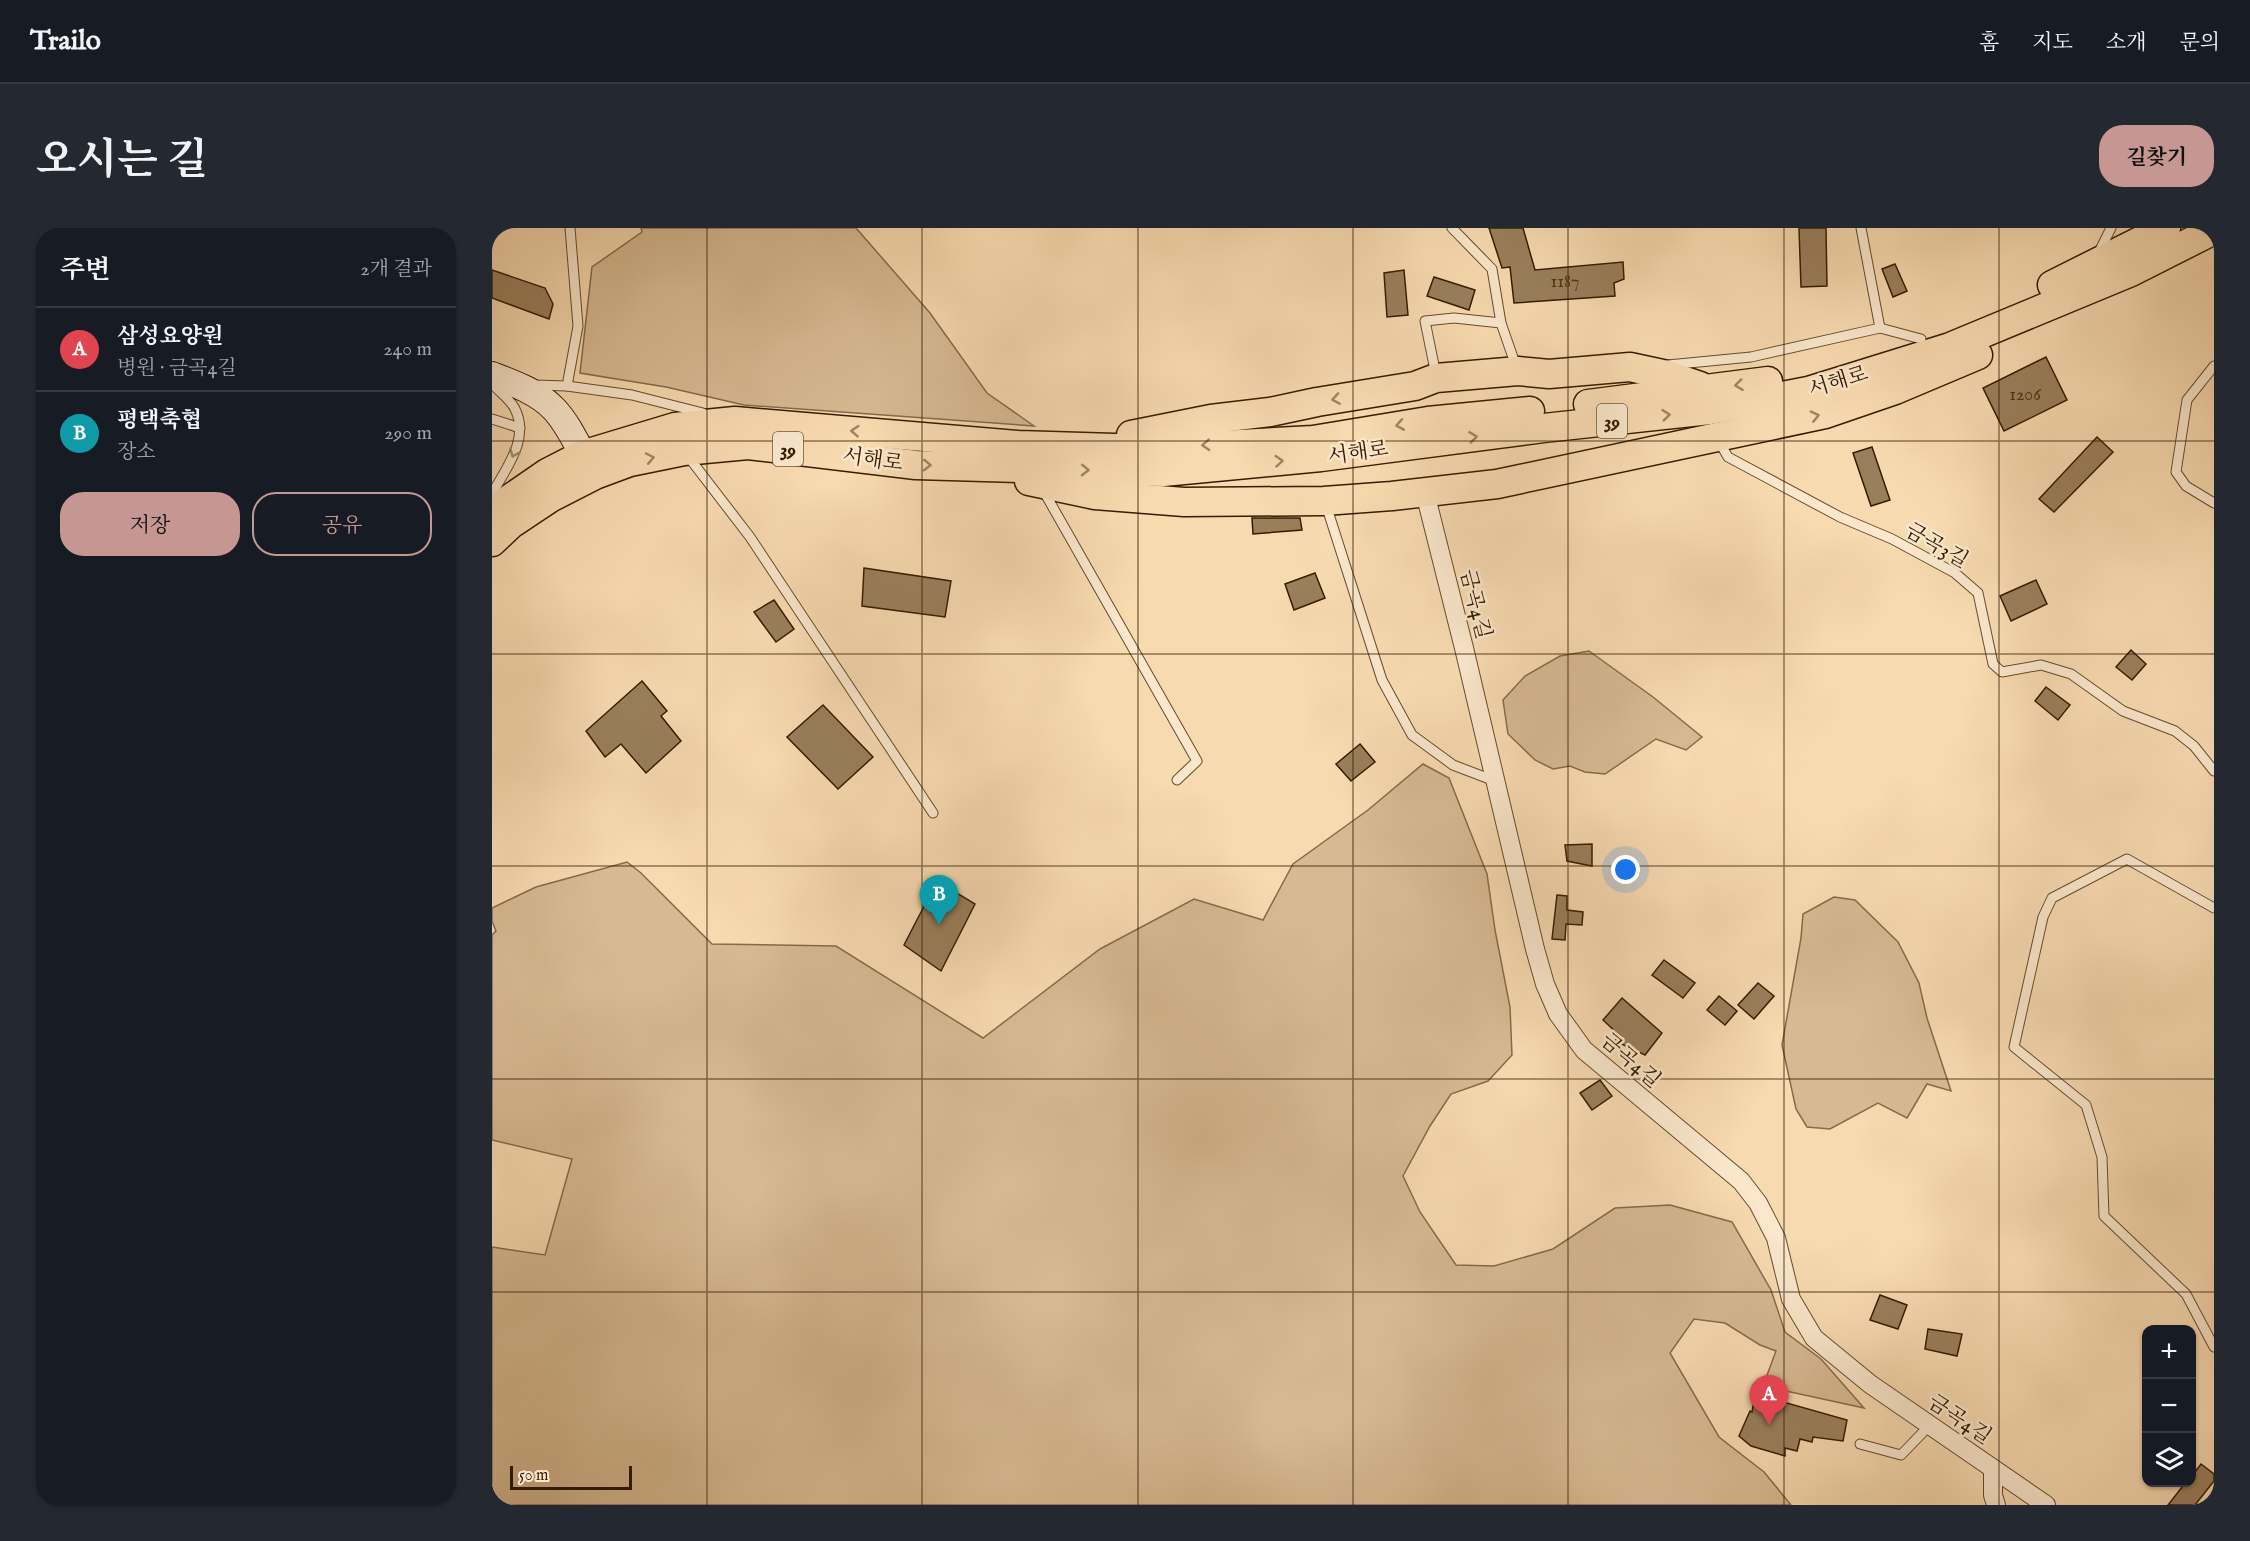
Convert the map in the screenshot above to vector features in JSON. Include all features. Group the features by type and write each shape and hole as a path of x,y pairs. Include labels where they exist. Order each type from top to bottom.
{"main road":[{"name":"서해로","path":"492,542 511,524 543,503 588,465 675,427 735,421 1018,445 1147,449 1312,440 1428,421 1709,389 1805,376 1961,326 2091,267 2166,228"},
{"name":"서해로","path":"492,511 547,473 588,465 630,462 684,450 748,445 916,465 1163,472 1321,457 1544,428 1710,410 1808,391 1950,347 2131,272 2214,230"},
{"path":"984,466 1040,485 1095,495 1184,502 1324,501 1425,493 1497,484 1825,414 1894,390 2032,334 2082,309 2131,272"},
{"path":"1076,446 1425,382 1518,371 1549,374 1630,367 1667,375 1709,389"},
{"path":"492,375 504,384 554,408 570,431 588,465"}],"street":[{"name":"금곡4길","path":"1425,493 1535,949 1545,984 1558,1014 1584,1050 1741,1181 1776,1238 1791,1299 1814,1338 1870,1384 2046,1505"},
{"path":"1993,1469 1993,1495 1996,1505"}],"lane":[{"path":"567,386 578,326 570,228"},
{"path":"1452,228 1492,269 1502,323 1518,371"},
{"path":"1862,228 1880,328"},
{"path":"2091,267 2111,228"},
{"path":"1425,382 1425,321 1454,318 1502,323"},
{"path":"1630,367 1751,357 1880,328 1921,339"},
{"path":"2214,366 2187,400 2176,472 2186,486 2214,504"},
{"path":"492,494 516,451 520,428 515,408 504,384 567,386 632,394 735,421"},
{"path":"492,419 520,428"},
{"name":"금곡3길","path":"1717,438 1728,457 1840,517 1892,539 1955,573 1978,593 1993,664 2002,672 2041,666 2071,674 2123,711 2175,731 2194,746 2214,771"},
{"path":"684,450 750,537 933,813"},
{"path":"1040,485 1197,761 1177,780"},
{"path":"1324,501 1382,680 1412,735 1454,765 1495,781"},
{"path":"2214,908 2127,859 2052,898 2043,917 2014,1047 2086,1105 2102,1157 2104,1216 2186,1294 2214,1347"},
{"path":"1860,1444 1901,1455 1929,1426"},
{"path":"2209,1505 2214,1499"}],"shaded area":[{"path":"641,228 856,228 930,313 987,393 1034,426 744,405 666,387 580,373 592,267 642,232"},
{"path":"1589,651 1653,697 1702,737 1686,750 1656,739 1605,774 1585,772 1570,766 1553,769 1535,760 1508,734 1503,700 1525,676 1560,656"},
{"path":"1423,764 1449,778 1487,874 1510,1007 1512,1055 1488,1081 1451,1094 1430,1126 1403,1176 1420,1212 1456,1265 1494,1266 1553,1249 1615,1208 1670,1205 1732,1222 1771,1290 1785,1332 1821,1359 1864,1408 1763,1386 1776,1351 1760,1345 1725,1323 1694,1319 1670,1353 1719,1437 1764,1472 1791,1505 492,1505 492,1247 545,1255 572,1159 492,1140 492,935 496,931 492,921 492,908 536,887 627,862 641,873 712,944 836,946 983,1038 1100,949 1194,899 1263,920 1293,864 1368,810"},
{"path":"1834,897 1855,900 1898,942 1919,983 1927,1018 1951,1091 1927,1084 1907,1118 1878,1103 1830,1129 1807,1127 1796,1109 1782,1045 1801,938 1803,914"}],"building":[{"path":"1489,228 1523,228 1535,270 1623,262 1624,279 1614,283 1615,296 1514,303 1510,267 1502,268"},
{"path":"1799,228 1826,228 1827,286 1801,287"},
{"path":"1895,264 1907,291 1893,297 1882,269"},
{"path":"492,270 545,288 553,304 549,319 492,298"},
{"path":"1404,270 1408,315 1387,317 1384,273"},
{"path":"1434,277 1475,290 1469,310 1427,296"},
{"path":"2046,357 2067,400 2004,431 1983,388"},
{"path":"2097,437 2113,452 2054,512 2039,499"},
{"path":"1872,447 1890,500 1871,506 1853,453"},
{"path":"1252,518 1300,518 1302,530 1253,534"},
{"path":"864,568 951,581 945,617 862,606"},
{"path":"1315,573 1325,598 1294,610 1285,584"},
{"path":"2036,580 2047,604 2011,621 2000,596"},
{"path":"774,600 794,629 776,642 754,612"},
{"path":"2131,650 2146,664 2132,680 2116,667"},
{"path":"642,681 667,711 661,716 681,741 646,773 621,744 605,757 586,731"},
{"path":"2046,687 2070,705 2058,720 2035,701"},
{"path":"823,705 873,757 838,789 787,737"},
{"path":"1360,744 1375,762 1351,781 1336,764"},
{"path":"1592,844 1592,866 1567,861 1565,845"},
{"path":"937,881 975,904 941,971 904,945"},
{"path":"1557,895 1567,896 1567,910 1583,912 1582,925 1566,924 1565,940 1552,939"},
{"path":"1664,960 1695,983 1683,998 1652,975"},
{"path":"1758,983 1774,996 1754,1019 1738,1005"},
{"path":"1719,996 1737,1011 1725,1025 1707,1010"},
{"path":"1622,998 1662,1033 1645,1055 1615,1041 1619,1035 1603,1020"},
{"path":"1600,1080 1612,1096 1592,1110 1580,1093"},
{"path":"1880,1295 1907,1305 1898,1329 1870,1320"},
{"path":"1928,1329 1962,1334 1957,1356 1925,1349"},
{"path":"1755,1394 1847,1420 1843,1441 1813,1437 1812,1442 1800,1439 1797,1451 1785,1448 1785,1456 1751,1446 1739,1436 1750,1411 1752,1412"},
{"path":"2201,1464 2214,1474 2214,1481 2195,1505 2168,1505 2182,1487 2196,1487 2196,1471"}],"place":[{"name":"평택축협","path":"939,925"},
{"name":"삼성요양원","path":"1769,1425"}]}
